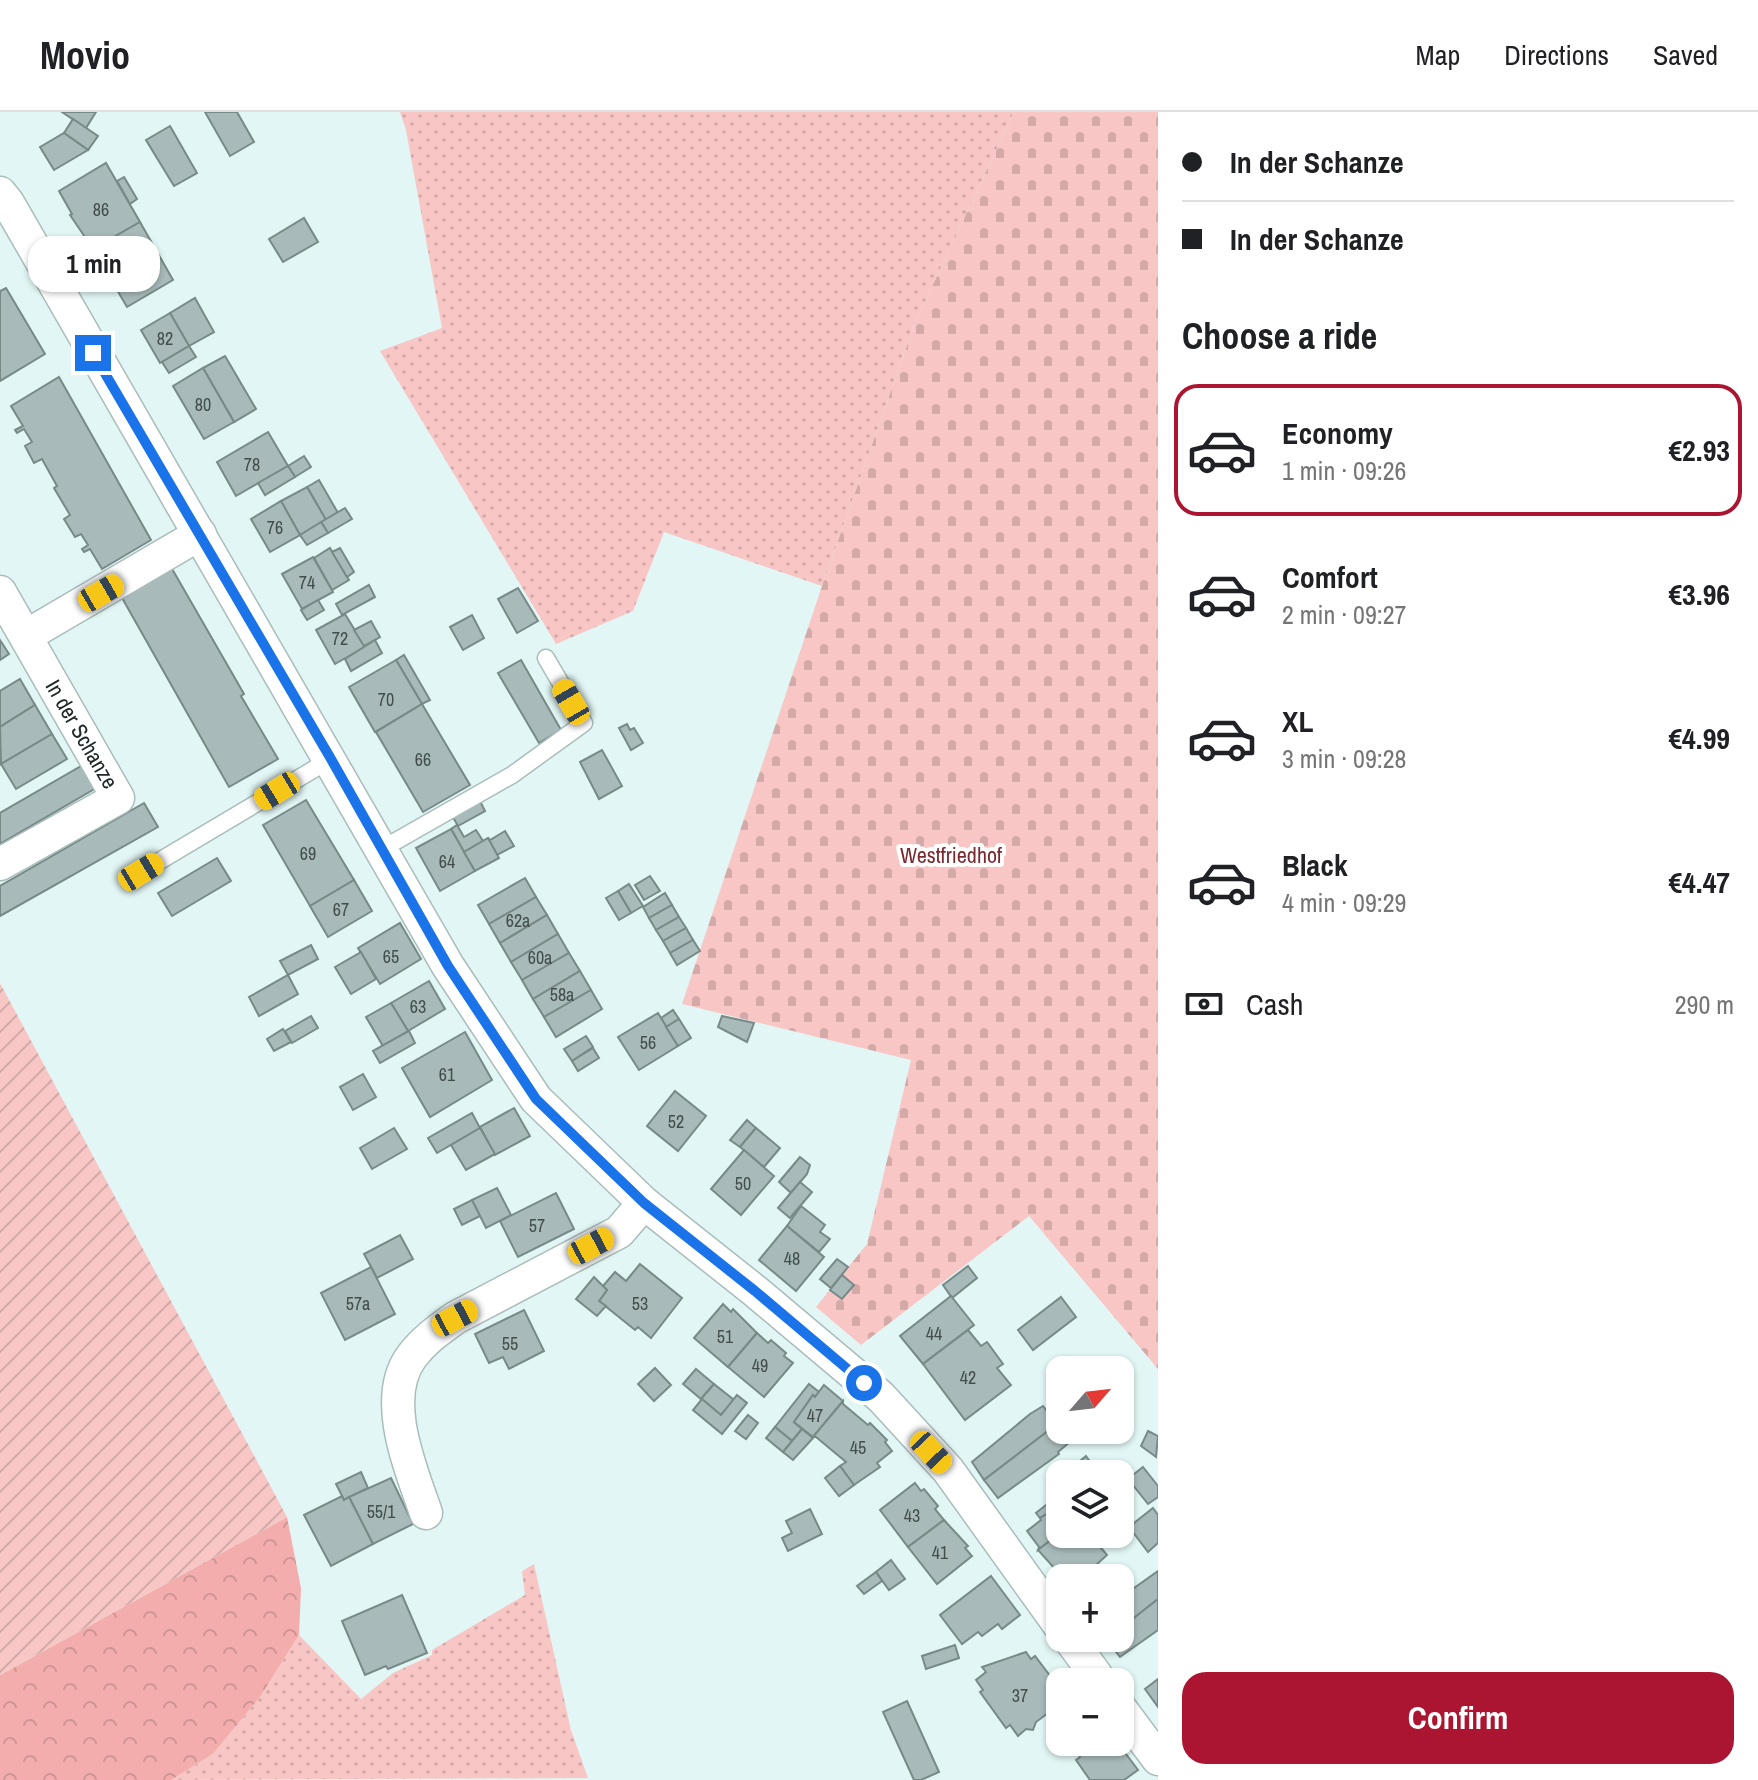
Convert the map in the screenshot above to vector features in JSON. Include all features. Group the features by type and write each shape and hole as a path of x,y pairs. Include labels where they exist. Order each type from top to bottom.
{"street":[{"path":"0,193 331,759 448,966 536,1099 644,1203 881,1397 948,1470 1046,1606"},
{"path":"26,636 200,534"},
{"name":"In der Schanze","path":"0,592 118,798 0,864"},
{"path":"426,1513 407,1459 397,1401 401,1377 411,1357 432,1335 455,1318 619,1232 644,1203"},
{"path":"1134,1727 1158,1759"}],"lane":[{"path":"382,849 512,775 584,723 546,658"},
{"path":"141,872 331,759"}],"green space":[{"path":"400,112 1014,112 915,323 822,586 664,532 633,611 556,644 380,351 442,328 406,130"},
{"name":"Westfriedhof","path":"1014,112 1158,112 1158,1369 1029,1216 861,1345 816,1307 867,1244 911,1060 682,1004 822,586 915,323"},
{"path":"0,983 287,1517 0,1675"},
{"path":"287,1517 301,1588 299,1635 260,1697 213,1754 171,1780 0,1780 0,1675"},
{"path":"534,1564 571,1730 588,1778 171,1780 213,1754 260,1697 299,1635 361,1699 393,1673 432,1655 432,1650 525,1595 522,1571"}],"building":[{"path":"62,112 96,112 86,128"},
{"path":"205,112 237,112 254,142 230,156"},
{"path":"73,119 98,136 88,150 64,133"},
{"path":"170,126 197,173 174,186 146,140"},
{"path":"64,133 88,150 54,170 40,147"},
{"path":"106,163 140,222 93,249 70,215 59,191"},
{"path":"124,177 137,199 130,204 117,181"},
{"path":"304,218 318,242 283,262 269,239"},
{"path":"140,222 173,280 127,307 93,249"},
{"path":"6,288 45,354 0,381 0,291"},
{"path":"195,298 214,332 189,346 170,313"},
{"path":"170,313 189,346 160,363 141,330"},
{"path":"189,346 196,357 169,373 162,362"},
{"path":"225,356 256,409 234,422 203,368"},
{"path":"203,368 234,422 204,439 173,386"},
{"path":"59,377 151,540 102,569 90,549 84,552 82,549 88,545 81,534 75,537 64,519 70,515 42,459 34,463 25,446 32,442 24,429 17,433 15,430 23,426 11,406"},
{"path":"268,432 288,466 236,496 217,462"},
{"path":"304,456 311,467 295,477 288,466"},
{"path":"288,466 295,477 265,495 258,483"},
{"path":"319,480 338,513 326,520 307,487"},
{"path":"307,487 326,520 300,535 281,501"},
{"path":"281,501 300,535 270,552 251,519"},
{"path":"345,508 352,519 328,533 321,522"},
{"path":"321,522 328,533 307,545 300,535"},
{"path":"330,548 349,580 332,590 314,558"},
{"path":"340,548 354,572 347,577 332,552"},
{"path":"313,557 333,592 302,609 282,574"},
{"path":"171,567 278,759 229,787 121,596"},
{"path":"369,585 375,597 342,615 336,604"},
{"path":"518,588 538,621 517,633 498,599"},
{"path":"318,600 324,610 307,620 301,610"},
{"path":"345,614 365,647 335,664 316,630"},
{"path":"472,615 484,638 463,650 450,627"},
{"path":"371,621 380,637 364,646 354,630"},
{"path":"0,640 9,654 0,660"},
{"path":"375,640 382,653 351,671 345,659"},
{"path":"404,655 430,700 422,704 396,660"},
{"path":"396,660 422,704 375,732 349,687"},
{"path":"521,660 561,730 539,743 498,673"},
{"path":"20,679 35,705 0,727 0,691"},
{"path":"422,704 470,785 423,812 376,732"},
{"path":"35,705 52,734 1,764 0,727"},
{"path":"627,724 630,730 634,728 643,743 631,750 619,728"},
{"path":"52,734 67,759 16,789 1,764"},
{"path":"602,750 622,786 599,799 580,762"},
{"path":"88,762 103,784 0,844 0,813"},
{"path":"479,799 485,811 458,826 451,814"},
{"path":"306,800 354,880 310,906 263,825"},
{"path":"144,803 158,827 0,916 0,886"},
{"path":"457,825 464,837 476,830 483,841 464,852 451,829"},
{"path":"451,829 475,871 440,891 416,848"},
{"path":"505,831 514,846 497,855 488,838 490,840"},
{"path":"488,838 499,858 475,871 464,852"},
{"path":"217,858 231,881 172,916 158,893"},
{"path":"650,876 660,891 644,900 635,885"},
{"path":"525,878 536,897 489,924 478,905"},
{"path":"354,880 372,911 328,937 310,906"},
{"path":"629,884 643,906 631,913 618,891"},
{"path":"618,891 631,913 619,920 606,898"},
{"path":"665,893 672,905 649,918 643,907"},
{"path":"536,897 547,915 500,943 489,924"},
{"path":"672,905 679,917 656,930 649,918"},
{"path":"547,915 558,934 511,962 500,943"},
{"path":"679,917 686,928 663,941 656,930"},
{"path":"400,923 421,959 380,984 358,948"},
{"path":"686,928 693,940 670,953 663,941"},
{"path":"558,934 569,953 522,980 511,962"},
{"path":"693,940 700,951 677,965 670,953"},
{"path":"311,945 318,959 288,975 280,961"},
{"path":"361,952 376,979 351,994 335,967"},
{"path":"569,953 580,971 533,999 522,980"},
{"path":"580,971 591,990 544,1017 533,999"},
{"path":"288,975 298,994 259,1016 249,997"},
{"path":"429,981 445,1009 408,1031 391,1003"},
{"path":"591,990 602,1009 556,1037 544,1017"},
{"path":"391,1003 408,1031 383,1046 366,1017"},
{"path":"673,1010 679,1019 666,1027 661,1018"},
{"path":"658,1013 678,1046 639,1070 618,1037"},
{"path":"311,1016 318,1028 292,1043 285,1031"},
{"path":"722,1016 754,1023 747,1042 718,1027"},
{"path":"679,1019 691,1038 678,1046 666,1027"},
{"path":"283,1029 291,1042 274,1051 267,1039"},
{"path":"409,1031 415,1043 380,1063 373,1051"},
{"path":"465,1032 492,1080 430,1117 402,1068"},
{"path":"586,1036 593,1047 572,1061 564,1049"},
{"path":"593,1048 599,1058 578,1071 572,1061"},
{"path":"363,1074 376,1097 353,1110 340,1087"},
{"path":"675,1091 706,1116 678,1151 647,1126"},
{"path":"514,1108 530,1136 495,1155 480,1127"},
{"path":"472,1113 480,1128 437,1153 428,1138"},
{"path":"747,1120 756,1128 740,1147 730,1140"},
{"path":"394,1128 407,1149 372,1169 360,1148"},
{"path":"480,1128 495,1154 466,1170 451,1145"},
{"path":"756,1128 780,1148 764,1167 740,1147"},
{"path":"744,1150 774,1176 741,1215 711,1189"},
{"path":"800,1157 810,1165 807,1174 791,1193 779,1182"},
{"path":"800,1182 812,1192 790,1218 778,1208"},
{"path":"497,1188 511,1215 486,1228 472,1200"},
{"path":"556,1193 574,1229 518,1257 500,1221"},
{"path":"472,1200 480,1216 462,1225 454,1209"},
{"path":"801,1206 825,1225 820,1232 830,1239 819,1252 787,1226"},
{"path":"787,1226 824,1257 796,1291 759,1260"},
{"path":"400,1235 413,1259 377,1278 364,1254"},
{"path":"837,1259 848,1267 831,1288 820,1279"},
{"path":"640,1264 682,1298 651,1338 638,1327 635,1330 599,1301 607,1290 603,1286 615,1272 626,1281"},
{"path":"968,1266 977,1278 952,1298 943,1285"},
{"path":"371,1267 395,1314 345,1340 321,1293"},
{"path":"842,1275 854,1285 842,1299 830,1290"},
{"path":"594,1277 607,1290 599,1301 606,1306 597,1316 576,1299"},
{"path":"951,1296 974,1325 923,1364 900,1336"},
{"path":"1061,1297 1076,1317 1033,1350 1018,1330"},
{"path":"723,1304 731,1312 733,1309 757,1333 728,1367 694,1338"},
{"path":"524,1310 544,1351 509,1369 503,1357 489,1363 475,1334"},
{"path":"968,1330 981,1346 987,1342 1003,1364 997,1368 1011,1385 965,1420 923,1364"},
{"path":"757,1333 768,1343 771,1340 793,1363 764,1397 728,1367"},
{"path":"655,1368 671,1385 654,1401 638,1384"},
{"path":"696,1369 714,1384 701,1399 683,1384"},
{"path":"714,1384 734,1400 721,1415 701,1399"},
{"path":"809,1384 819,1392 815,1397 813,1395 794,1422 802,1429 792,1441 775,1427"},
{"path":"824,1385 843,1401 813,1437 794,1422"},
{"path":"737,1395 747,1403 722,1434 693,1410 702,1399 721,1415"},
{"path":"843,1401 887,1440 885,1442 892,1451 877,1463 880,1467 854,1485 840,1466 846,1462 813,1437"},
{"path":"1043,1406 1046,1410 1046,1432 984,1480 972,1462"},
{"path":"748,1415 758,1423 746,1439 735,1431"},
{"path":"775,1427 792,1441 783,1452 766,1438"},
{"path":"802,1429 813,1438 793,1460 783,1452"},
{"path":"1148,1431 1158,1436 1156,1457 1141,1446"},
{"path":"1046,1432 1046,1444 1067,1444 1059,1454 1046,1460 1046,1463 998,1498 984,1480"},
{"path":"840,1466 854,1485 839,1496 825,1478"},
{"path":"1143,1467 1158,1486 1158,1497 1148,1504 1134,1486 1134,1474"},
{"path":"361,1472 368,1488 344,1500 336,1484"},
{"path":"391,1478 413,1524 373,1544 349,1497"},
{"path":"915,1483 938,1506 935,1509 944,1520 908,1547 880,1510"},
{"path":"342,1496 344,1500 349,1497 373,1544 331,1566 304,1515"},
{"path":"1046,1505 1046,1514 1040,1518 1036,1513"},
{"path":"1153,1508 1158,1515 1158,1543 1148,1552 1134,1534 1134,1523"},
{"path":"810,1509 822,1534 788,1551 782,1538 792,1533 786,1521"},
{"path":"1046,1514 1046,1544 1038,1550 1027,1531"},
{"path":"944,1520 968,1546 965,1548 972,1556 937,1584 908,1547"},
{"path":"1046,1544 1046,1548 1101,1548 1107,1555 1097,1564 1050,1564 1038,1550"},
{"path":"891,1560 905,1579 889,1590 876,1572"},
{"path":"1158,1571 1158,1599 1134,1618 1134,1588"},
{"path":"876,1572 882,1581 864,1594 857,1586"},
{"path":"991,1576 1020,1615 1002,1629 998,1624 982,1636 978,1632 962,1644 940,1615"},
{"path":"402,1595 427,1653 365,1675 342,1621"},
{"path":"1158,1599 1158,1630 1134,1647 1134,1618"},
{"path":"955,1645 959,1658 926,1669 922,1656"},
{"path":"1026,1652 1031,1659 1035,1656 1046,1671 1046,1714 1036,1722 1033,1730 1026,1729 1018,1736 1010,1725 1006,1728 980,1692 983,1690 976,1680 986,1672 982,1667"},
{"path":"1158,1679 1158,1707 1145,1689"},
{"path":"907,1701 939,1772 921,1780 914,1780 883,1712"},
{"path":"1128,1756 1138,1770 1124,1780 1090,1780 1076,1760 1080,1757"}],"route":[{"path":"93,353 331,759 448,966 536,1099 644,1203 864,1383"}]}
